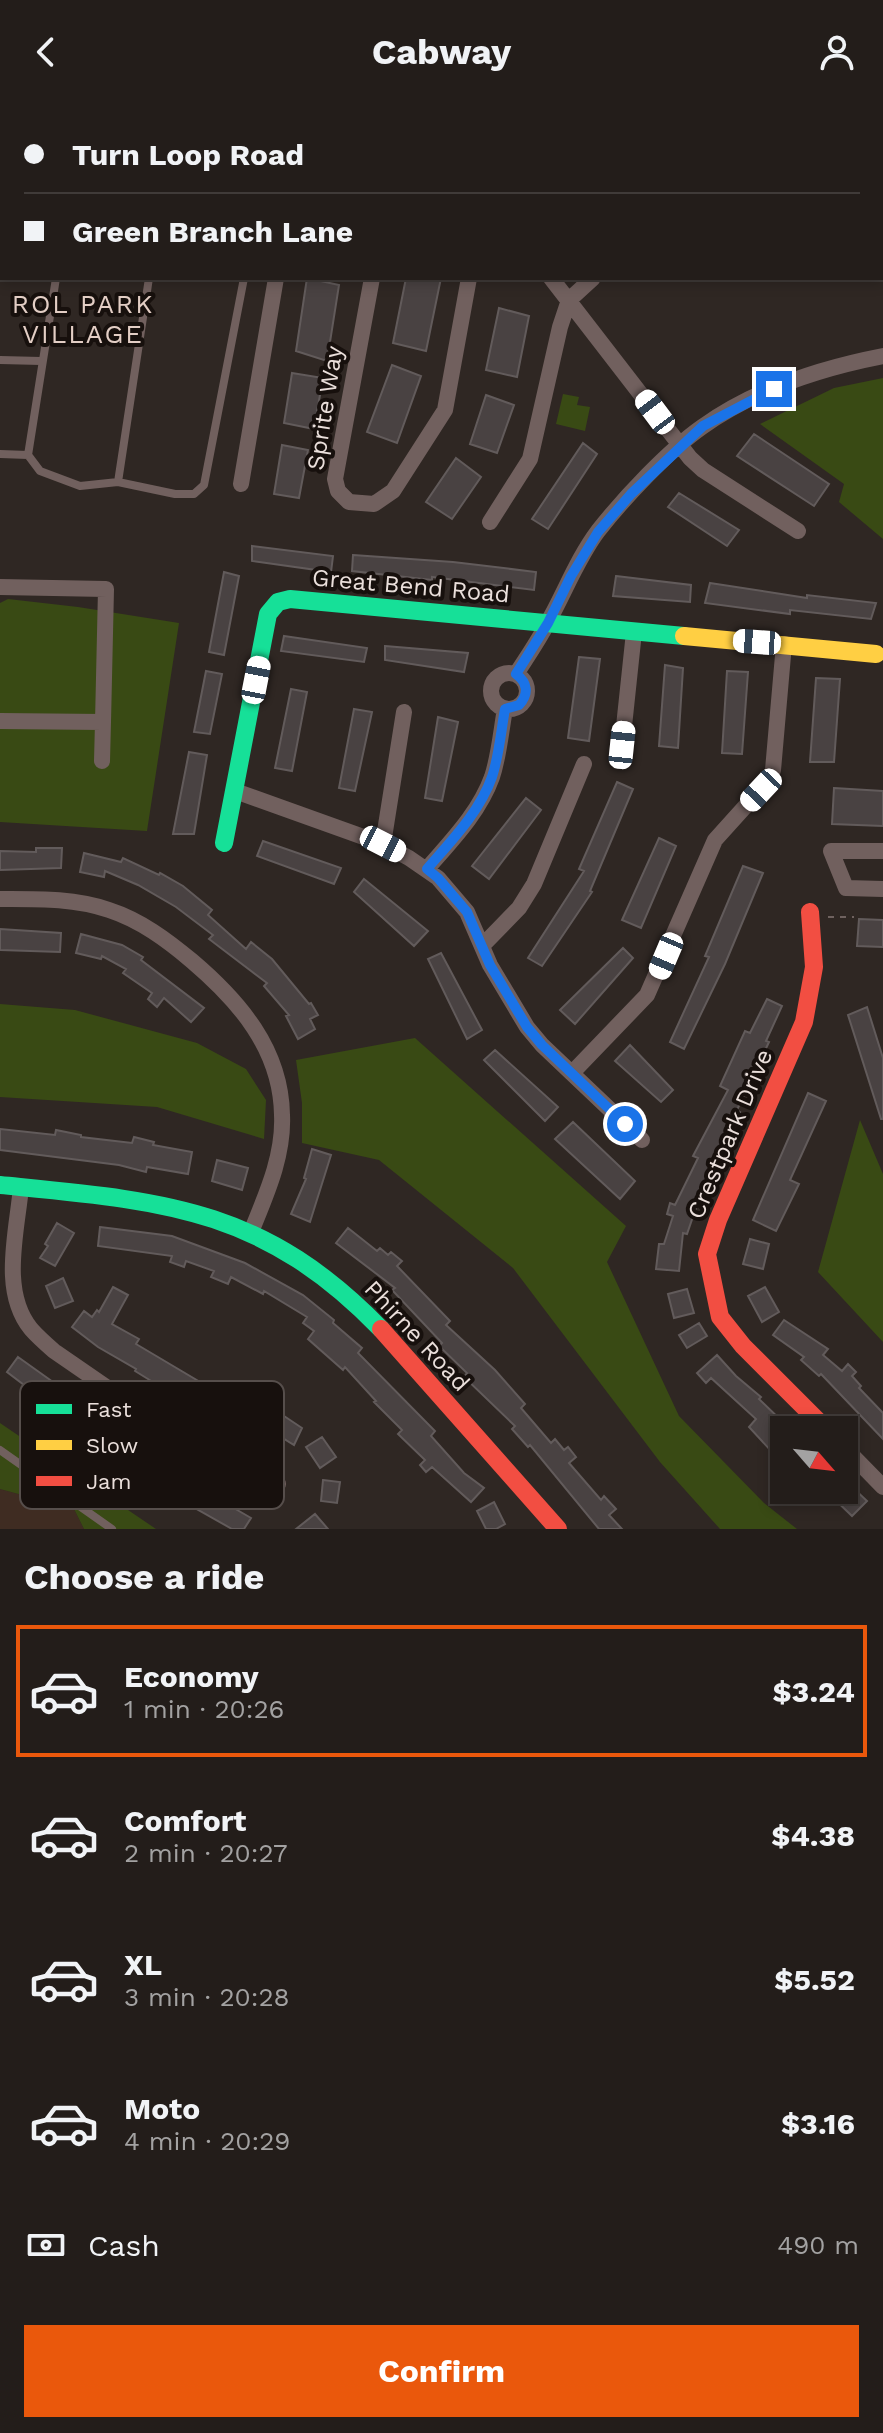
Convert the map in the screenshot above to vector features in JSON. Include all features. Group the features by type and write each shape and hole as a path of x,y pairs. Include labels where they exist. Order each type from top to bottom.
{"street":[{"path":"241,484 276,280"},
{"name":"Sprite Way","path":"372,280 335,479 338,491 349,502 374,504 393,491 445,410 469,280"},
{"path":"553,280 680,445 703,470 798,531"},
{"path":"490,522 530,459 569,300 591,280"},
{"path":"516,674 598,532 680,445 703,426 799,377 883,356"},
{"path":"0,587 106,589 102,761"},
{"name":"Great Bend Road","path":"224,843 268,614 278,602 290,599 548,623"},
{"path":"548,623 876,654"},
{"path":"622,745 634,632"},
{"path":"572,1073 647,995 715,840 770,779 784,644"},
{"path":"505,709 519,705 527,693 526,685 516,674"},
{"path":"505,709 493,700 492,686 501,675 516,674"},
{"path":"427,869 483,798 492,775 505,709"},
{"path":"383,844 404,712"},
{"path":"0,721 103,722"},
{"path":"482,946 519,908 534,884 584,764"},
{"path":"235,791 383,844 427,869 467,912 500,983 527,1027 642,1140"},
{"path":"883,851 831,851 846,888 883,889"},
{"path":"0,899 79,903 128,917 180,951 212,978 251,1021 276,1072 283,1116 272,1178 251,1232"},
{"name":"Crestpark Drive","path":"813,1416 743,1346 720,1317 707,1254 718,1220 804,1022 812,994 819,914"},
{"name":"Phirne Road","path":"0,1185 155,1203 222,1220 290,1253 367,1313 550,1526"},
{"path":"21,1187 12,1277 18,1305 30,1328 54,1351 98,1381"},
{"path":"858,1461 883,1487"}],"lane":[{"path":"56,280 28,455 40,471 80,486 118,482 175,494 194,494 204,485 244,280"},
{"path":"118,482 149,280"},
{"path":"0,360 41,361"},
{"path":"0,454 28,455"},
{"path":"0,1450 20,1464"},
{"path":"84,1509 112,1529"}],"path":[{"path":"819,914 854,917"}],"shaded area":[{"path":"0,1489 20,1494 20,1509 74,1509 84,1529 0,1529"}],"green space":[{"path":"883,378 883,539 839,502 844,484 760,424 834,388"},
{"path":"563,394 579,397 577,405 590,407 585,431 556,424"},
{"path":"8,599 179,623 147,831 0,822 0,603"},
{"path":"0,1004 75,1010 197,1043 246,1069 266,1100 264,1139 157,1107 0,1097"},
{"path":"415,1038 626,1226 607,1262 679,1416 764,1503 797,1529 720,1529 660,1462 513,1268 379,1160 302,1143 302,1103 296,1060"},
{"path":"860,1120 883,1174 883,1342 818,1272"},
{"path":"0,1423 20,1437 20,1494 0,1489"},
{"path":"74,1509 127,1509 156,1529 84,1529"}],"building":[{"path":"307,280 339,285 327,361 296,351"},
{"path":"406,280 441,280 426,351 393,343"},
{"path":"499,308 529,316 517,377 486,370"},
{"path":"392,365 421,376 397,443 367,432"},
{"path":"292,373 323,378 314,429 284,423"},
{"path":"486,395 514,405 497,453 470,444"},
{"path":"754,434 829,484 814,506 737,456"},
{"path":"583,443 597,454 548,529 532,519"},
{"path":"282,445 308,450 299,498 274,494"},
{"path":"456,458 481,477 452,519 426,502"},
{"path":"679,493 739,530 727,546 668,507"},
{"path":"252,546 333,556 331,572 252,561"},
{"path":"353,555 536,572 534,590 352,571"},
{"path":"224,572 239,576 224,655 209,652"},
{"path":"616,576 691,585 690,602 613,596"},
{"path":"710,583 807,598 807,595 876,603 871,619 790,610 790,614 705,603"},
{"path":"284,636 367,648 364,662 281,651"},
{"path":"385,646 468,653 464,672 385,660"},
{"path":"579,657 600,659 589,741 568,738"},
{"path":"665,665 683,668 678,748 659,746"},
{"path":"206,671 222,674 210,734 194,732"},
{"path":"727,671 748,672 742,754 722,753"},
{"path":"816,678 840,679 834,762 810,762"},
{"path":"291,689 307,692 292,771 275,768"},
{"path":"354,709 372,712 355,791 339,788"},
{"path":"438,717 458,722 442,801 425,798"},
{"path":"189,752 207,755 194,834 173,834"},
{"path":"617,782 633,789 592,892 542,966 528,958 584,871 579,869"},
{"path":"834,788 883,791 883,826 832,824"},
{"path":"526,798 541,810 489,879 472,866"},
{"path":"659,838 676,846 641,928 622,920"},
{"path":"263,841 341,868 334,884 257,856"},
{"path":"36,848 62,848 61,868 0,870 0,851 36,852"},
{"path":"84,853 121,862 123,858 183,886 212,910 208,915 246,949 251,942 272,959 311,1003 318,1015 310,1019 315,1029 298,1039 286,1016 289,1015 264,986 267,983 209,939 213,935 176,907 138,885 105,871 104,877 80,872"},
{"path":"743,866 763,873 725,964 684,1049 670,1042 709,957 705,956"},
{"path":"364,879 428,931 414,946 354,892"},
{"path":"859,919 883,920 883,947 857,946"},
{"path":"0,929 61,933 60,952 0,950"},
{"path":"81,934 122,945 143,957 141,960 204,1008 191,1022 164,998 157,1007 148,999 152,993 123,973 126,969 102,956 101,959 76,953"},
{"path":"623,948 633,958 575,1024 560,1010"},
{"path":"441,953 482,1030 467,1039 428,959"},
{"path":"767,999 782,1006 737,1110 740,1112 705,1175 710,1178 687,1234 683,1233 679,1271 656,1269 659,1244 664,1244 673,1216 667,1214 670,1203 675,1205 698,1158 693,1156 728,1090 720,1086 745,1031 750,1033"},
{"path":"867,1007 883,1058 883,1119 848,1015"},
{"path":"630,1045 673,1090 661,1102 615,1061"},
{"path":"495,1050 558,1107 545,1121 484,1060"},
{"path":"808,1093 826,1101 790,1180 799,1184 776,1231 753,1220"},
{"path":"573,1122 635,1181 620,1199 555,1139"},
{"path":"0,1129 55,1135 56,1130 81,1137 132,1143 134,1137 154,1142 153,1145 192,1152 188,1174 147,1167 146,1172 119,1165 0,1150"},
{"path":"312,1149 331,1155 310,1222 291,1214 306,1179"},
{"path":"217,1160 248,1168 242,1190 212,1181"},
{"path":"57,1223 74,1233 55,1266 40,1258"},
{"path":"100,1227 172,1236 245,1263 303,1295 362,1348 358,1353 435,1431 431,1436 464,1473 484,1488 471,1502 432,1467 426,1472 420,1465 425,1460 398,1434 402,1430 345,1367 343,1370 308,1339 314,1331 303,1323 307,1317 264,1291 263,1294 231,1277 228,1284 211,1277 214,1271 186,1261 184,1267 170,1262 172,1256 98,1246"},
{"path":"348,1228 377,1251 380,1248 388,1255 391,1252 402,1261 397,1266 450,1321 446,1325 495,1370 525,1404 521,1408 551,1443 555,1439 564,1450 568,1447 576,1457 569,1463 601,1500 604,1496 616,1509 609,1515 622,1529 599,1529 530,1445 528,1447 512,1429 515,1426 464,1377 467,1373 439,1346 442,1343 392,1290 395,1288 336,1243"},
{"path":"750,1239 769,1244 763,1269 743,1264"},
{"path":"63,1278 73,1301 55,1308 46,1286"},
{"path":"113,1287 128,1295 112,1324 139,1339 136,1344 198,1381 151,1381 72,1327 84,1311 92,1317 97,1310 99,1312"},
{"path":"765,1287 779,1312 762,1322 748,1296"},
{"path":"687,1289 694,1313 674,1318 668,1294"},
{"path":"784,1320 828,1349 823,1355 842,1371 848,1364 856,1372 852,1376 861,1386 859,1388 883,1413 883,1439 821,1374 819,1376 801,1360 804,1357 773,1335"},
{"path":"699,1323 707,1336 687,1348 679,1335"},
{"path":"717,1355 761,1397 759,1399 777,1416 770,1416 770,1450 749,1427 756,1419 711,1378 706,1383 697,1373"},
{"path":"18,1357 52,1381 20,1382 7,1372"},
{"path":"284,1416 302,1428 294,1445 284,1439"},
{"path":"322,1437 336,1457 320,1468 306,1447"},
{"path":"323,1480 340,1482 337,1503 321,1501"},
{"path":"858,1492 867,1501 852,1516 840,1504 858,1504"},
{"path":"494,1502 505,1524 496,1529 486,1529 477,1511"},
{"path":"197,1509 236,1509 251,1518 244,1529 232,1529"},
{"path":"315,1514 328,1529 296,1529"}],"traffic: fast":[{"path":"224,843 268,614 278,602 290,599 684,636"},
{"path":"0,1185 160,1205 206,1217 251,1234 294,1257 337,1288 381,1329"}],"traffic: slow":[{"path":"684,636 876,654"}],"traffic: jam":[{"path":"810,912 814,967 804,1022 718,1220 707,1254 720,1317 743,1346 813,1416"},
{"path":"381,1329 558,1529"}],"district":[{"name":"ROL PARK VILLAGE","path":"83,319"}],"route":[{"path":"625,1124 527,1027 490,965 467,912 427,869 483,798 492,775 505,709 519,705 527,693 526,685 516,674 598,532 631,494 703,426 774,389"}]}
